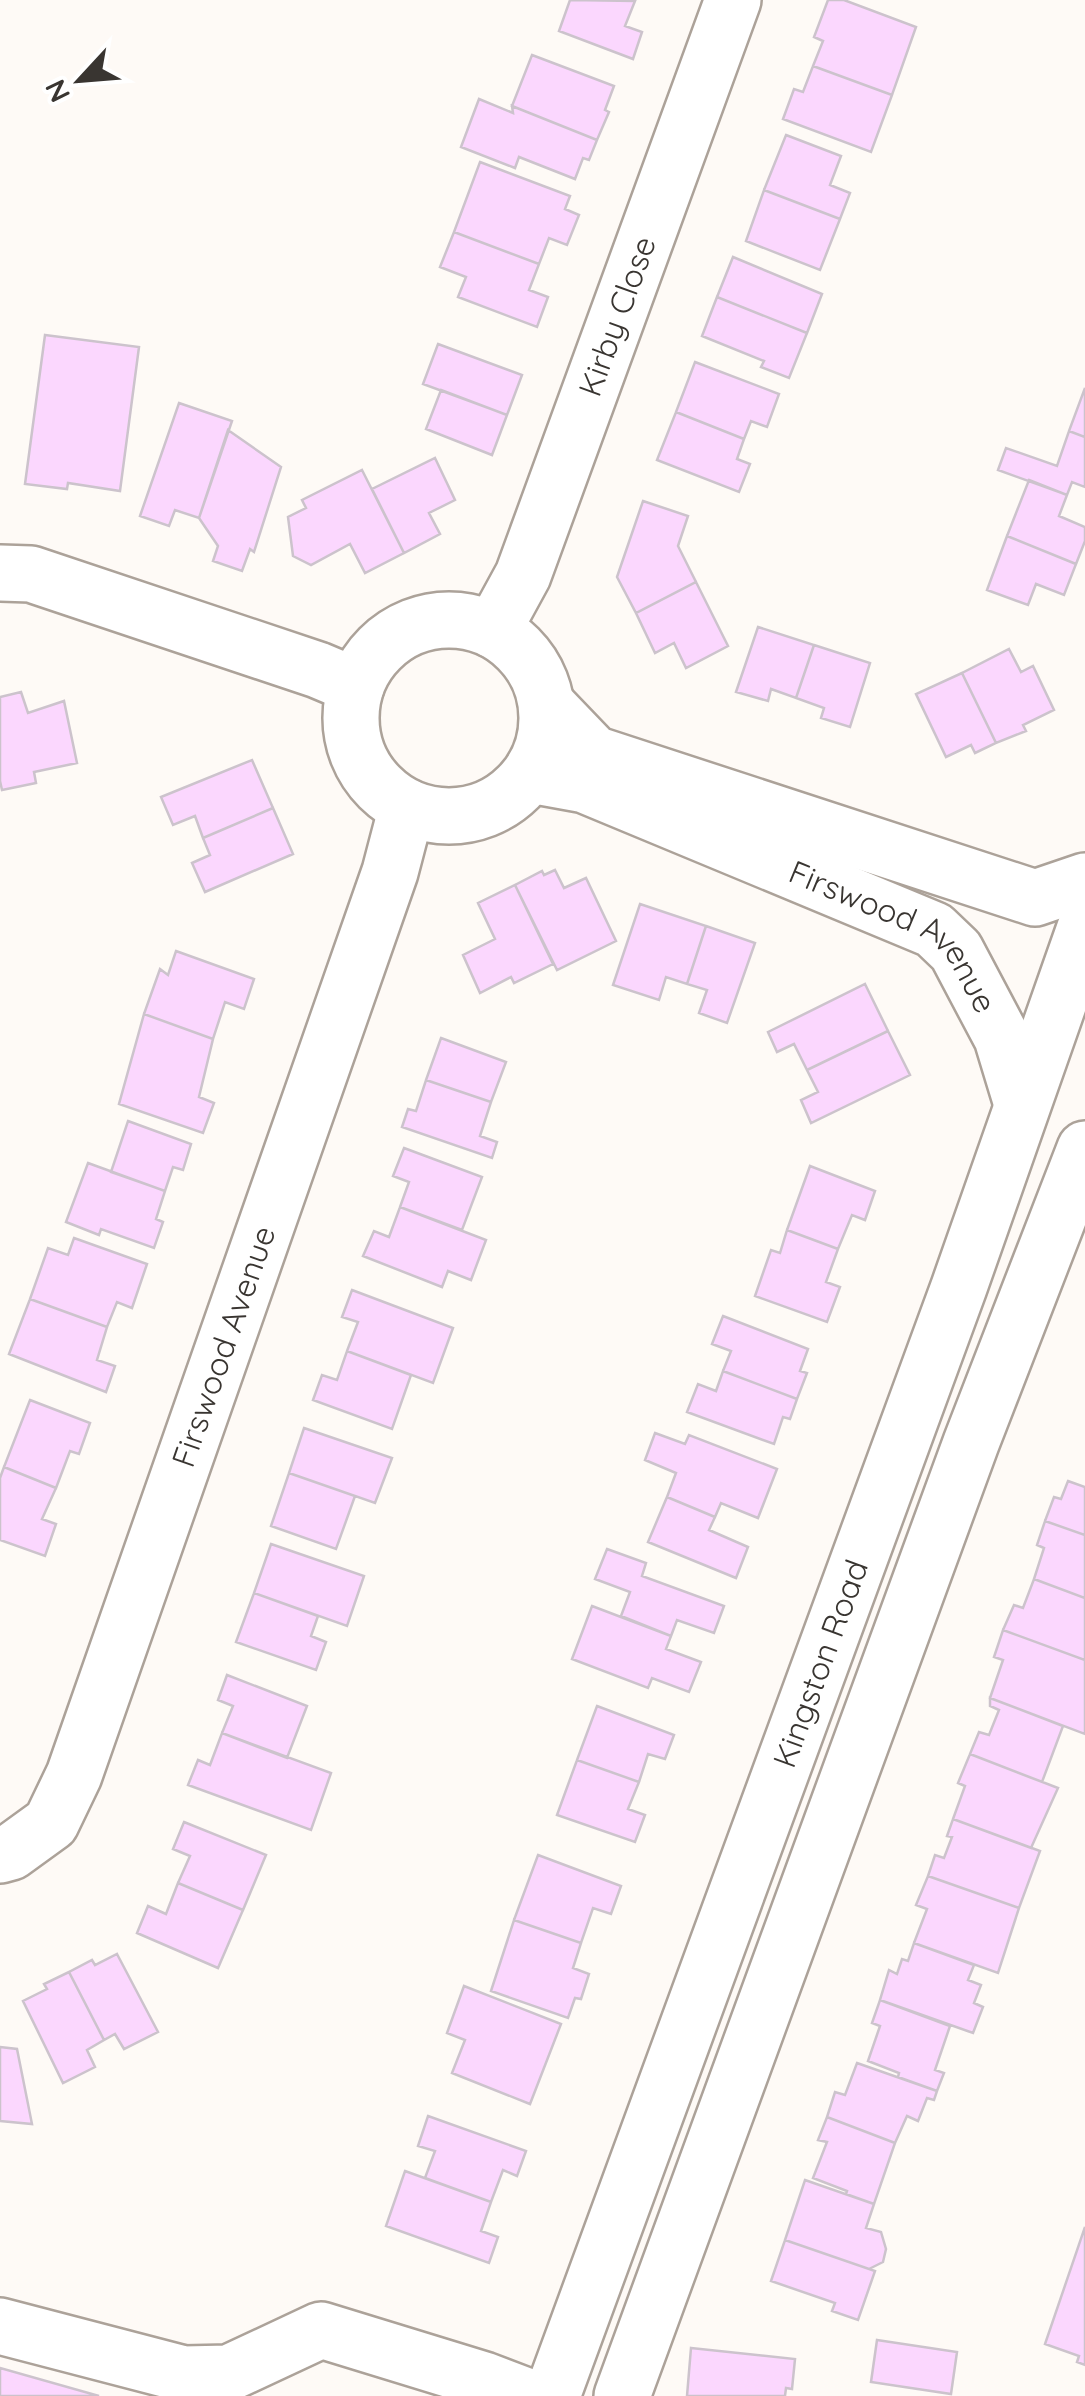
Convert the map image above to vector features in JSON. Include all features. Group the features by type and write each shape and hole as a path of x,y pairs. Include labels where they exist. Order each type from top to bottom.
{"main road":[{"name":"Kirby Close","path":"493,630 523,576 733,0"},
{"path":"0,573 31,574 356,686"},
{"path":"493,630 461,620 428,622 397,634 372,656 356,686 351,714 354,742 364,769 383,792 407,808 432,816 460,816 487,809 511,795 530,775"},
{"name":"Firswood Avenue","path":"493,630 519,649 538,675 546,705 547,730 530,775 584,785 934,930 956,951 1002,1038 1022,1104"},
{"name":"Firswood Avenue","path":"546,705 594,754 1035,898 1085,881"},
{"name":"Firswood Avenue","path":"0,1856 51,1824 74,1775 390,872 407,808"},
{"name":"Kingston Road","path":"552,2396 946,1324 1085,928"},
{"name":"Kingston Road","path":"622,2396 964,1461 1085,1150"},
{"path":"0,2326 184,2374 229,2373 321,2330 526,2396"}],"building":[{"path":"570,0 635,1 625,26 642,32 633,59 559,31"},
{"path":"828,0 844,0 916,27 892,95 813,66 823,41 814,37"},
{"path":"532,55 614,86 605,110 609,112 597,140 512,106"},
{"path":"813,66 892,95 871,152 783,119 794,89 803,92"},
{"path":"479,99 513,113 512,106 597,140 589,160 583,158 575,179 519,157 515,168 461,147"},
{"path":"786,135 841,156 830,185 850,193 840,219 764,190"},
{"path":"480,162 570,196 565,209 579,215 567,245 549,238 539,264 454,232"},
{"path":"764,190 840,219 820,270 746,241"},
{"path":"454,232 539,264 529,290 548,297 537,327 458,297 466,277 440,267"},
{"path":"733,257 822,294 807,333 717,297"},
{"path":"717,297 807,333 789,378 761,367 764,361 702,336"},
{"path":"45,335 139,347 120,491 68,483 67,489 25,484"},
{"path":"438,344 522,375 507,415 423,384"},
{"path":"695,362 779,394 767,427 751,421 744,439 676,412"},
{"path":"1085,388 1085,437 1069,431"},
{"path":"441,390 507,415 492,455 426,429"},
{"path":"179,403 232,421 199,518 175,510 169,526 140,516"},
{"path":"676,412 744,439 737,459 750,464 739,492 657,460"},
{"path":"228,430 281,467 254,552 250,549 242,571 213,561 218,546 199,518"},
{"path":"1069,431 1085,437 1085,487 1072,482 1067,495 998,470 1006,448 1057,466"},
{"path":"435,458 455,500 429,513 440,534 404,553 372,489"},
{"path":"362,470 404,553 365,573 350,544 311,565 293,556 288,517 306,508 302,500"},
{"path":"1029,480 1067,495 1059,516 1085,527 1085,541 1076,564 1007,536"},
{"path":"643,501 688,516 678,546 696,582 636,613 617,577"},
{"path":"1007,536 1076,564 1064,595 1036,584 1028,605 987,590"},
{"path":"696,582 728,646 686,668 674,643 655,653 636,613"},
{"path":"758,627 814,645 796,698 771,689 768,701 736,692"},
{"path":"814,645 870,663 850,727 821,718 824,708 796,698"},
{"path":"1009,649 1021,672 1033,666 1054,710 1023,725 1026,731 996,743 962,673"},
{"path":"962,673 996,743 975,753 971,745 946,757 916,694"},
{"path":"21,692 28,713 64,701 77,763 34,772 36,783 2,790 0,697"},
{"path":"252,760 273,808 203,838 195,816 173,825 161,797"},
{"path":"273,808 293,854 205,892 192,863 210,855 203,838"},
{"path":"555,870 564,888 586,878 616,941 557,970 515,885 542,871 544,875"},
{"path":"515,885 553,964 514,983 511,977 480,993 463,955 495,939 478,903"},
{"path":"640,904 706,926 687,984 666,977 659,1000 613,985"},
{"path":"706,926 755,943 727,1023 699,1013 707,990 687,984"},
{"path":"176,951 254,979 244,1009 225,1002 213,1039 144,1014 160,969 168,975"},
{"path":"865,984 888,1031 807,1070 794,1044 777,1052 768,1032"},
{"path":"144,1014 213,1039 199,1097 214,1103 203,1133 119,1104"},
{"path":"888,1031 910,1075 811,1123 801,1100 818,1092 807,1070"},
{"path":"441,1038 506,1062 491,1102 426,1080"},
{"path":"426,1080 491,1102 480,1136 497,1142 492,1158 402,1127 408,1109 416,1111"},
{"path":"128,1121 191,1144 183,1170 173,1167 165,1191 111,1172"},
{"path":"404,1148 482,1177 462,1230 400,1207 409,1182 393,1176"},
{"path":"88,1163 165,1191 156,1219 163,1222 154,1248 101,1229 99,1235 66,1222"},
{"path":"810,1166 875,1191 865,1220 852,1215 838,1249 787,1230"},
{"path":"400,1207 486,1240 471,1280 448,1271 442,1287 363,1256 374,1231 389,1237"},
{"path":"787,1230 838,1249 826,1282 840,1287 827,1322 755,1296 771,1250 780,1253"},
{"path":"74,1238 147,1264 132,1308 117,1302 107,1327 30,1299 48,1248 68,1255"},
{"path":"352,1290 453,1328 433,1383 347,1351 358,1322 342,1317"},
{"path":"30,1299 107,1327 97,1360 115,1366 106,1392 9,1354"},
{"path":"723,1316 808,1349 800,1371 807,1373 797,1399 723,1371 731,1351 712,1344"},
{"path":"347,1351 411,1375 392,1429 313,1400 322,1375 337,1380"},
{"path":"723,1371 797,1399 790,1419 783,1417 774,1444 687,1412 698,1384 716,1391"},
{"path":"30,1400 90,1423 79,1454 70,1451 56,1488 4,1467"},
{"path":"304,1428 392,1458 375,1503 289,1473"},
{"path":"655,1433 685,1444 689,1435 777,1469 758,1518 721,1503 715,1517 667,1497 676,1473 645,1460"},
{"path":"4,1467 56,1488 42,1519 56,1524 45,1556 0,1540 0,1478"},
{"path":"289,1473 355,1496 336,1549 271,1526"},
{"path":"1068,1481 1085,1487 1085,1535 1045,1521 1054,1497 1061,1499"},
{"path":"667,1497 715,1517 709,1530 748,1547 736,1578 648,1542"},
{"path":"1045,1521 1085,1535 1085,1598 1034,1579 1044,1548 1037,1545"},
{"path":"271,1544 364,1576 347,1626 254,1593"},
{"path":"607,1549 646,1563 642,1576 724,1606 714,1633 677,1620 671,1636 621,1616 630,1592 595,1579"},
{"path":"1034,1579 1085,1598 1085,1660 1003,1630 1014,1605 1023,1608"},
{"path":"254,1593 318,1616 311,1636 326,1642 316,1670 236,1642"},
{"path":"592,1606 671,1636 666,1649 701,1662 689,1692 652,1678 648,1688 572,1659"},
{"path":"1003,1630 1085,1660 1085,1734 990,1698 1003,1660 994,1657"},
{"path":"227,1675 307,1706 287,1758 222,1733 233,1706 218,1700"},
{"path":"990,1698 1063,1726 1042,1782 970,1754 979,1732 989,1735 999,1710 990,1706"},
{"path":"597,1706 674,1735 665,1759 648,1754 639,1782 577,1760"},
{"path":"222,1733 331,1773 311,1830 188,1785 198,1760 210,1765"},
{"path":"970,1754 1058,1788 1031,1848 953,1819 965,1786 958,1783"},
{"path":"577,1760 639,1782 628,1809 645,1815 635,1842 557,1815"},
{"path":"953,1819 1040,1851 1019,1908 928,1876 935,1855 944,1858 952,1837 947,1836"},
{"path":"184,1822 266,1855 243,1910 178,1883 190,1856 173,1849"},
{"path":"538,1855 621,1886 611,1914 593,1908 581,1943 514,1920"},
{"path":"928,1876 1019,1908 998,1973 914,1943 927,1909 916,1905"},
{"path":"178,1883 243,1910 218,1968 137,1933 148,1906 166,1914"},
{"path":"514,1920 581,1943 573,1968 589,1974 581,1999 575,1998 568,2018 491,1991"},
{"path":"914,1943 974,1965 968,1980 981,1985 974,2003 983,2007 973,2033 880,2000 889,1970 897,1974 902,1959 908,1961"},
{"path":"117,1954 158,2032 124,2049 115,2034 104,2040 69,1972 92,1960 95,1965"},
{"path":"69,1972 104,2040 87,2050 95,2067 63,2083 23,2001 47,1989 44,1984"},
{"path":"464,1986 561,2024 530,2104 452,2073 465,2040 447,2033"},
{"path":"880,2000 950,2026 935,2070 944,2073 937,2091 868,2061 880,2026 872,2023"},
{"path":"0,2047 17,2049 32,2124 0,2121"},
{"path":"857,2063 937,2091 934,2100 927,2098 918,2121 907,2116 895,2143 827,2117 835,2092 845,2095"},
{"path":"428,2116 526,2151 517,2176 503,2170 491,2202 425,2178 435,2151 418,2146"},
{"path":"827,2117 895,2143 874,2204 813,2178 827,2142 818,2140"},
{"path":"405,2171 491,2202 481,2231 498,2237 489,2263 386,2226"},
{"path":"805,2180 874,2204 866,2228 881,2232 886,2249 883,2262 869,2269 785,2240"},
{"path":"1085,2227 1085,2365 1077,2362 1079,2356 1045,2344"},
{"path":"785,2240 875,2271 858,2320 832,2311 835,2303 771,2281"},
{"path":"877,2340 957,2352 951,2394 871,2382"},
{"path":"691,2348 795,2359 792,2389 786,2388 785,2396 687,2396"},
{"path":"0,2368 99,2396 0,2396"}]}
